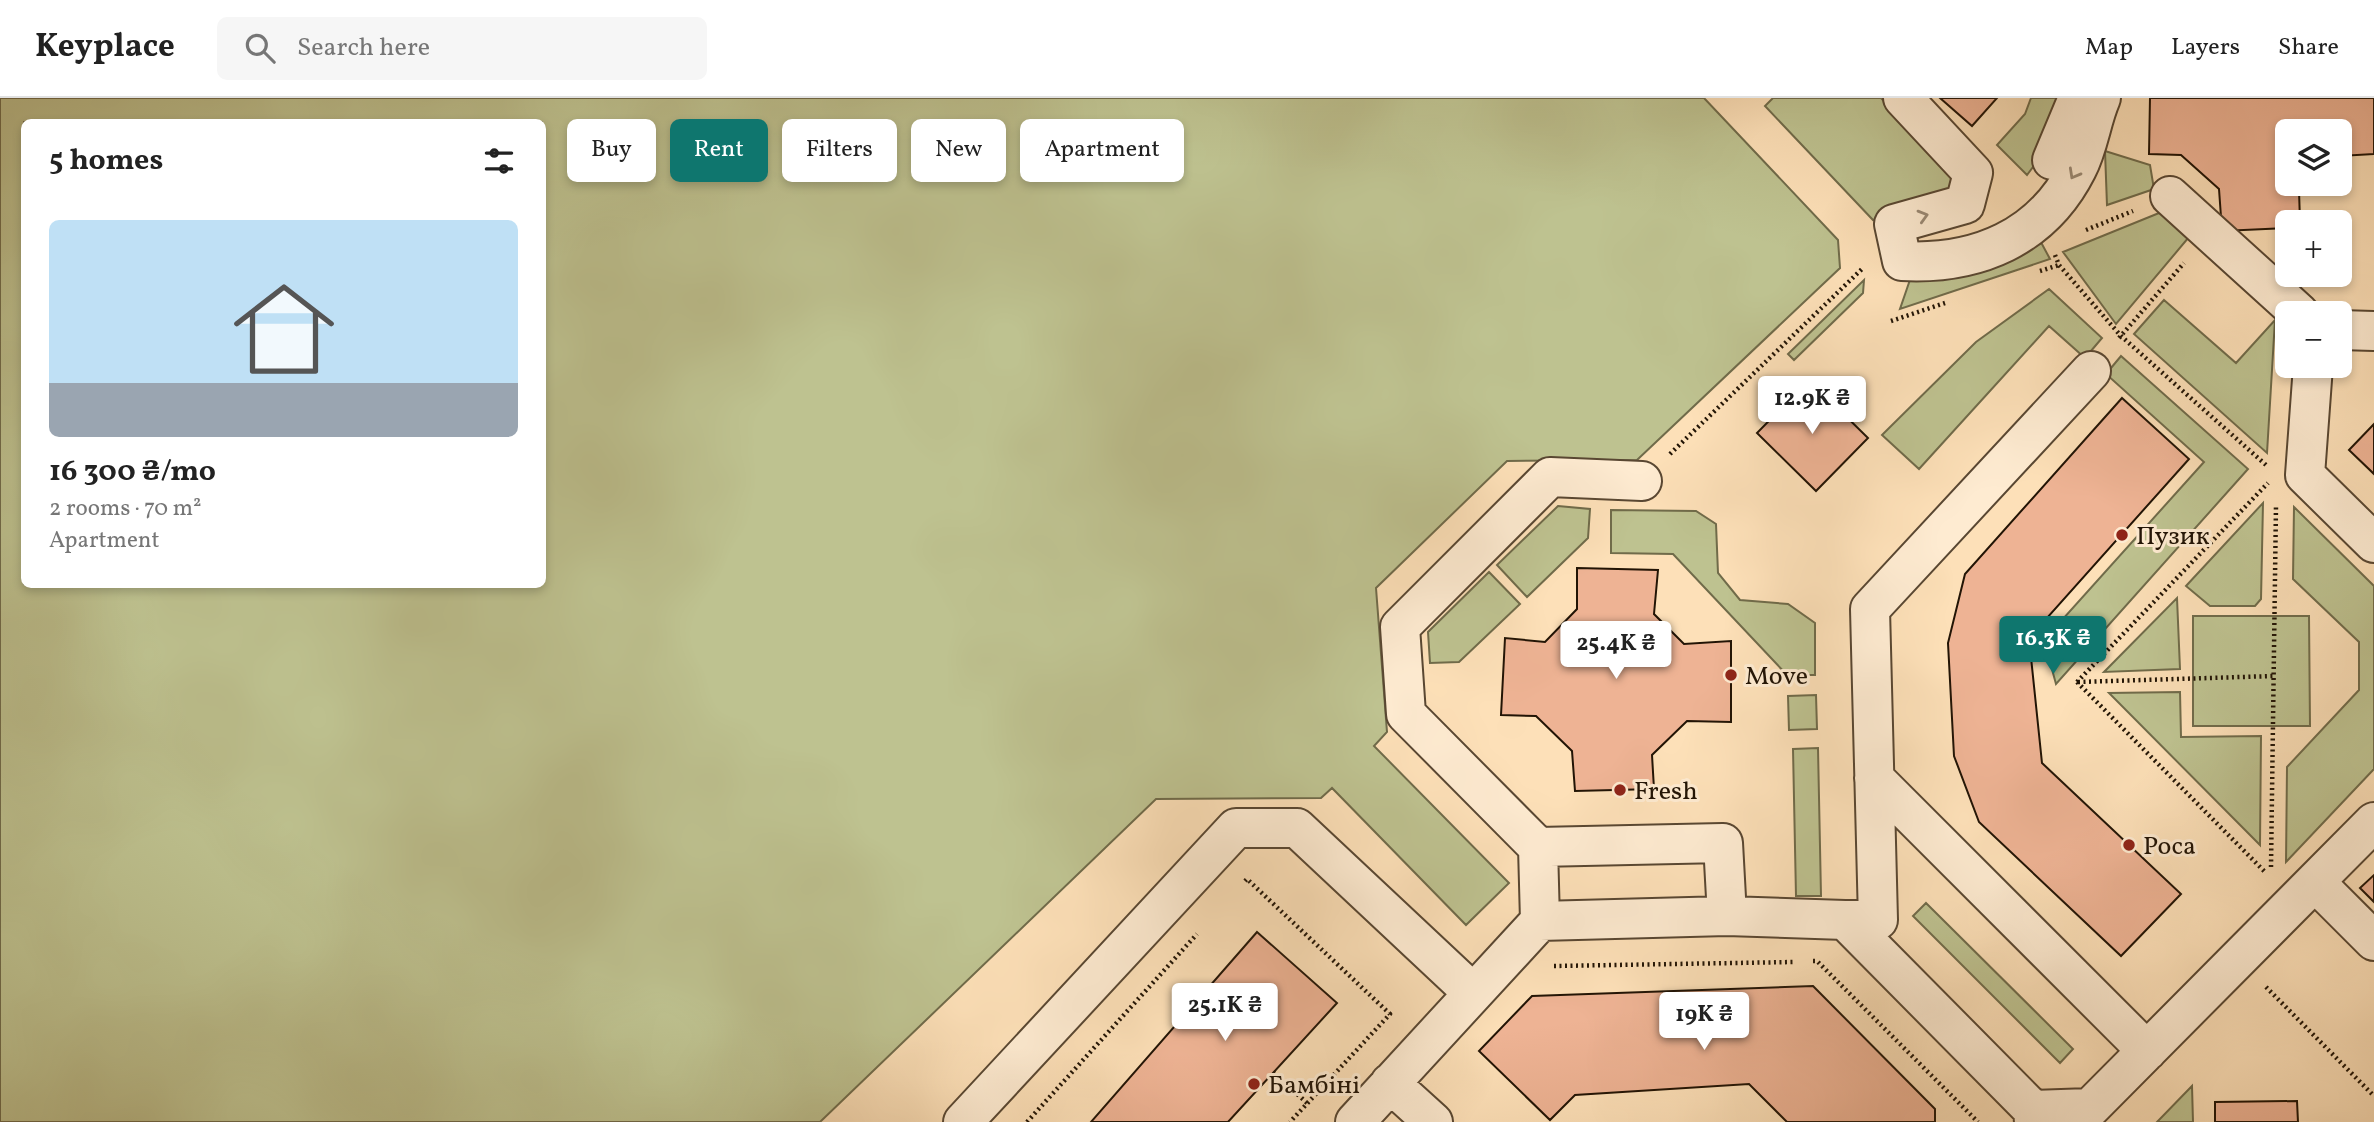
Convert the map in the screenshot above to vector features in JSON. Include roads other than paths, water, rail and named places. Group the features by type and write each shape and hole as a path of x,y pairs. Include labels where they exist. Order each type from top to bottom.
{"lane":[{"path":"1903,98 1973,173 1965,204 1894,224 1902,261 1932,263 1961,259 1989,250 2015,237 2061,196 2077,169 2089,140 2101,98"},
{"path":"2052,160 2078,98"},
{"path":"2170,196 2286,301"},
{"path":"2352,330 2374,331"},
{"path":"1540,921 1727,916 1878,920 1870,609 2091,371"},
{"path":"2312,378 2305,475 2374,543"},
{"path":"1355,1122 1540,921 1538,847 1406,714 1400,627 1550,478 1642,481"},
{"path":"1874,778 2147,1051"},
{"path":"1845,920 2034,1116 2090,1108 2374,822"},
{"path":"963,1122 1236,828 1297,828 1485,980"},
{"path":"1538,847 1723,843 1727,916"},
{"path":"2315,882 2374,941"},
{"path":"1390,1083 1433,1122"}],"place":[{"name":"Пузик","path":"2122,535"},
{"name":"Move","path":"1731,675"},
{"name":"Fresh","path":"1620,790"},
{"name":"Роса","path":"2129,845"},
{"name":"Бамбіні","path":"1254,1084"}]}
